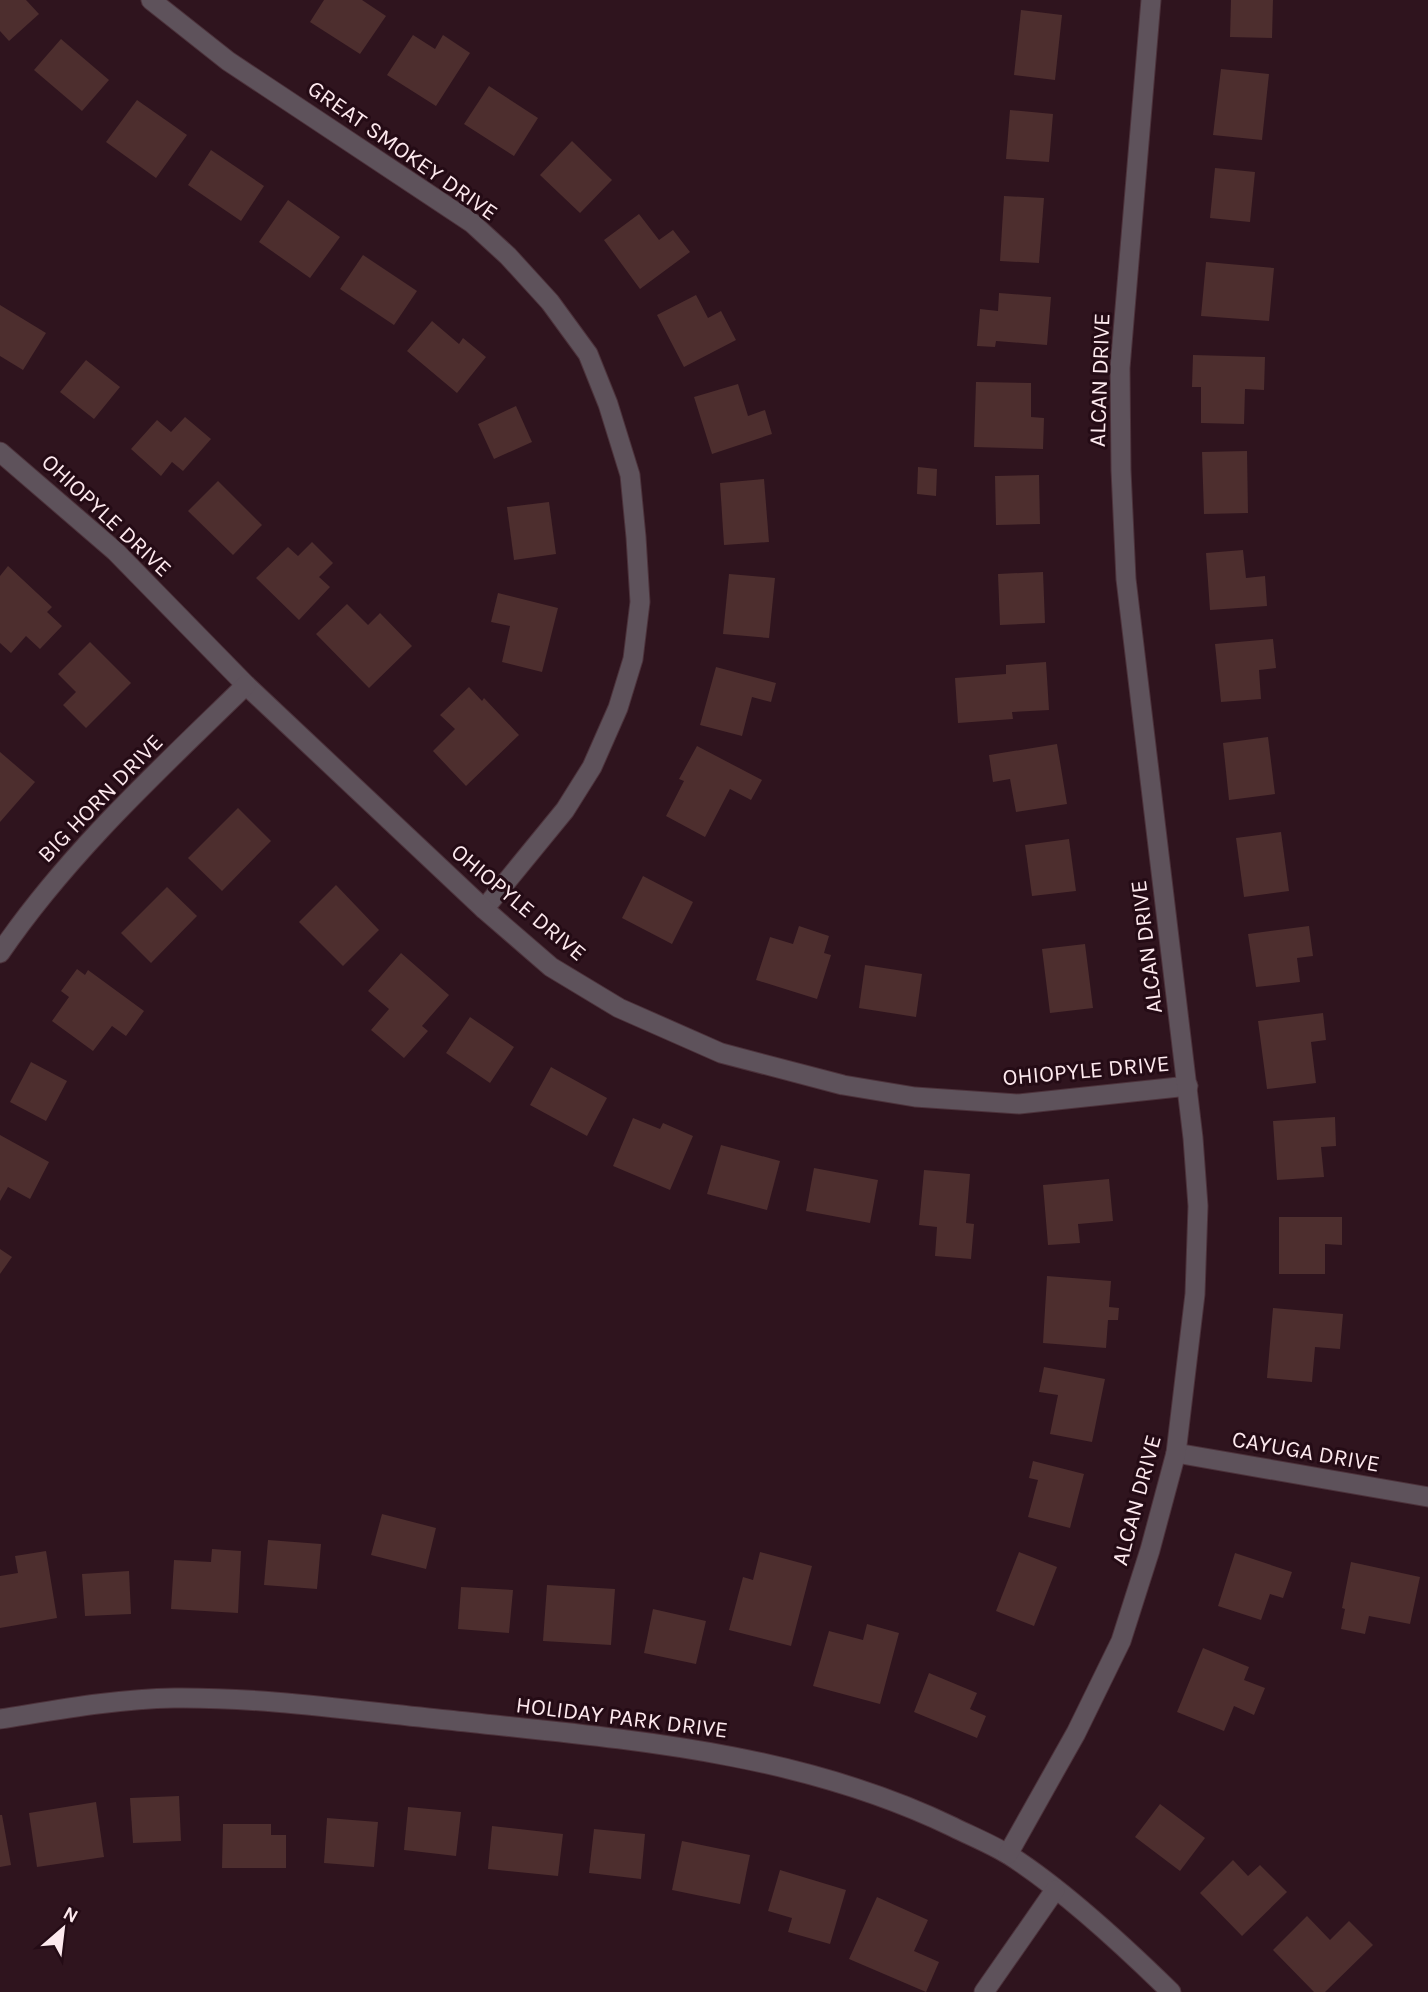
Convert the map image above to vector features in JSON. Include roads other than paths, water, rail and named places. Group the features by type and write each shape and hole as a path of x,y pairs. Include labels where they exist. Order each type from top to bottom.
{"street":[{"name":"GREAT SMOKEY DRIVE","path":"151,0 228,61 472,223 508,256 550,302 588,354 608,404 630,475 636,537 640,602 632,659 618,708 592,767 565,810 484,909"},
{"name":"ALCAN DRIVE","path":"1008,1854 1076,1733 1121,1641 1150,1550 1176,1453 1195,1293 1198,1206 1188,1086 1126,579 1121,470 1120,368 1151,0"},
{"name":"OHIOPYLE DRIVE","path":"0,452 116,551 246,685 484,909 551,967 619,1008 721,1053 774,1069 843,1085 915,1097 1019,1104 1188,1086"},
{"name":"BIG HORN DRIVE","path":"0,953 20,923 62,871 118,809 246,685"},
{"name":"CAYUGA DRIVE","path":"1176,1453 1428,1497"},
{"name":"HOLIDAY PARK DRIVE","path":"0,1719 96,1704 159,1699 250,1699 600,1737 744,1757 856,1787 917,1810 1008,1854 1139,1961 1171,1992"},
{"path":"984,1992 1055,1890"}]}
